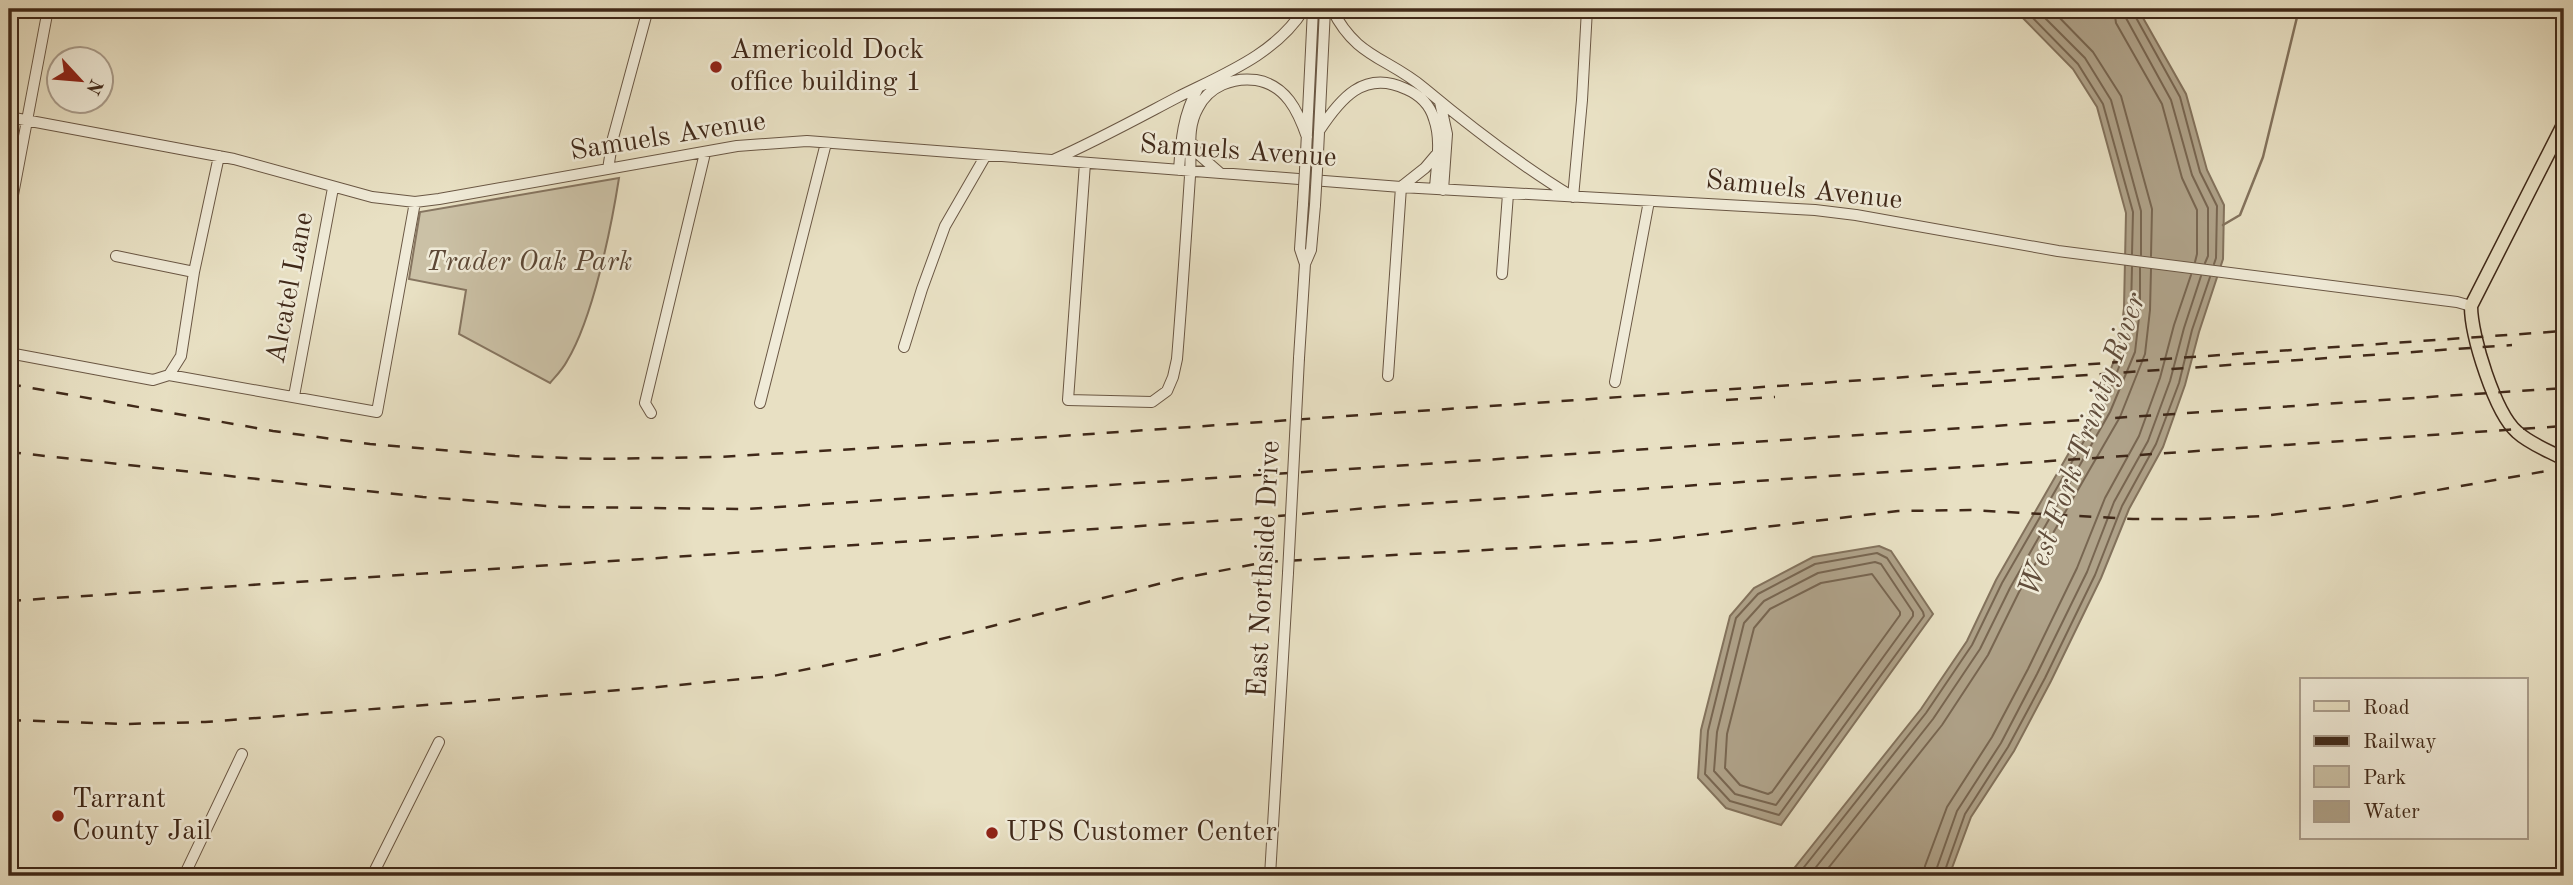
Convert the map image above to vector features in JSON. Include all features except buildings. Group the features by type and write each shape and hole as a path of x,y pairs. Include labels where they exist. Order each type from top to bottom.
{"main road":[{"path":"2564,123 2471,306 2471,316 2492,391 2507,421 2514,429 2564,459"}],"street":[{"path":"9,215 48,9"},
{"path":"608,169 613,138 648,9"},
{"path":"1051,160 1092,143 1270,47 1285,34 1304,9"},
{"name":"East Northside Drive","path":"1305,264 1300,249 1313,9"},
{"name":"East Northside Drive","path":"1270,876 1299,358 1305,264 1311,250 1315,205 1325,9"},
{"path":"1332,9 1341,28 1363,50 1423,87 1530,170 1573,197 1587,9"},
{"path":"1085,163 1068,400 1152,402 1167,391 1177,359 1192,122 1203,99 1219,86 1231,81 1246,79 1263,82 1281,91 1295,107 1307,137"},
{"path":"1319,131 1334,110 1357,89 1372,83 1390,83 1415,93 1430,108 1436,126 1439,190"},
{"path":"1179,170 1182,127 1188,105 1198,87"},
{"path":"1439,190 1447,134 1440,102"},
{"name":"Samuels Avenue","path":"9,117 219,156 332,188 372,197 415,202 757,144 826,143 1439,190 1815,210 2058,251 2457,302 2471,306"},
{"path":"1191,139 1197,153 1221,173"},
{"path":"760,403 826,143"},
{"path":"651,413 645,403 705,153"},
{"path":"1388,376 1401,187 1426,168 1437,153"},
{"path":"904,348 944,226 986,155"},
{"path":"164,377 181,356 194,272 219,156"},
{"name":"Alcatel Lane","path":"294,396 332,188"},
{"path":"1502,274 1508,194"},
{"path":"1615,382 1649,201"},
{"path":"9,353 152,380 164,377 294,396 377,412 415,202"},
{"path":"116,256 194,272"},
{"path":"372,876 439,742"},
{"path":"184,876 242,754"},
{"path":"9,872 21,876"}],"green space":[{"name":"Trader Oak Park","path":"619,178 593,298 576,343 565,364 550,383 459,334 466,290 409,279 420,212"}],"water":[{"name":"West Fork Trinity River","path":"2014,9 2138,9 2186,94 2207,170 2224,205 2223,259 2185,385 2163,447 2129,509 2101,578 2051,681 2014,751 1971,817 1949,876 1788,876 1921,709 1967,641 1996,580 2097,404 2119,348 2124,308 2126,213 2097,107 2073,69"},
{"path":"1879,546 1891,551 1933,614 1781,825 1726,808 1698,778 1701,730 1730,616 1754,588 1813,557"}],"waterway":[{"path":"2223,225 2240,215 2263,157 2299,9"}],"railway":[{"path":"9,384 273,431 370,444 515,456 595,459 718,457 990,441 2564,331"},
{"path":"1932,386 2512,345"},
{"path":"9,452 423,497 561,507 748,509 2564,388"},
{"path":"1726,400 1775,397"},
{"path":"9,601 1246,519 1390,506 2564,426"},
{"path":"9,720 125,724 205,722 773,676 878,655 1178,579 1266,562 1648,541 1898,511 1970,510 2133,519 2263,516 2352,505 2564,468"}],"place":[{"name":"Americold Dock office building 1","path":"716,67"},
{"name":"Tarrant County Jail","path":"58,816"},
{"name":"UPS Customer Center","path":"992,833"}]}
